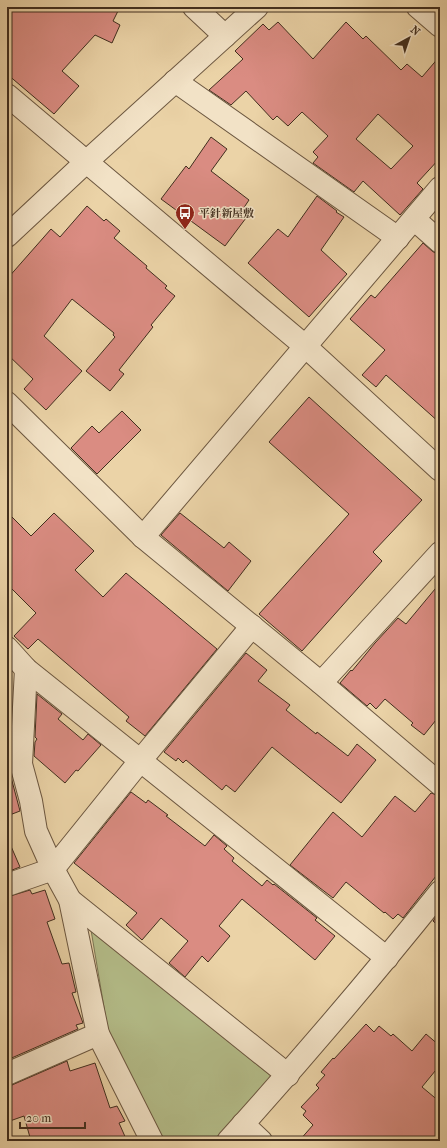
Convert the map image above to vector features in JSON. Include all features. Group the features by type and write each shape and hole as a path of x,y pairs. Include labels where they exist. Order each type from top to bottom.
{"street":[{"path":"194,7 225,36"},
{"path":"7,236 257,7"},
{"path":"418,7 440,26"},
{"path":"175,81 398,238"},
{"path":"7,96 305,346 440,470"},
{"path":"143,537 440,188"},
{"path":"414,219 440,242"},
{"path":"7,403 143,537 321,683 440,784"},
{"path":"321,683 440,553"},
{"path":"7,885 53,868 140,760 252,626"},
{"path":"7,648 26,669 387,958"},
{"path":"26,669 22,764 31,801 36,831 70,900 98,1034 152,1141"},
{"path":"228,1141 288,1075 387,958 440,892"},
{"path":"70,900 288,1075"},
{"path":"7,1074 98,1034"},
{"path":"243,1124 261,1141"}],"green space":[{"path":"91,930 271,1076 214,1141 163,1141 108,1031"}],"building":[{"path":"7,7 120,7 113,21 120,25 112,43 95,35 62,71 79,86 54,114 7,74"},
{"path":"278,22 313,59 346,22 363,39 366,36 401,70 407,64 422,77 440,56 440,158 417,183 423,189 400,215 363,181 354,192 313,163 318,157 313,152 328,136 302,112 288,126 277,116 273,120 246,91 231,105 209,90 243,59 235,51 263,24 269,30","holes":["378,114 413,146 391,169 356,139"]},
{"path":"211,137 227,149 211,171 249,200 243,209 249,214 225,246 161,199 186,166 189,169"},
{"path":"317,196 344,217 321,250 347,274 309,317 248,263 278,229 288,237"},
{"path":"87,206 104,221 106,219 120,231 114,238 147,266 146,268 167,286 165,288 175,296 151,325 153,327 119,370 124,374 110,391 86,371 115,337 113,335 114,333 72,299 44,336 82,371 46,410 24,389 33,379 7,354 7,279 51,229 60,237"},
{"path":"423,243 440,256 440,423 386,375 376,387 362,375 385,350 350,319 371,295 375,298"},
{"path":"309,397 422,500 373,552 382,561 302,651 259,614 349,514 269,442"},
{"path":"122,411 141,430 97,474 71,448 92,426 99,433"},
{"path":"7,512 31,536 54,513 94,551 75,570 103,597 126,573 217,649 145,736 126,721 129,717 38,639 28,649 14,636 36,613 7,584"},
{"path":"180,513 224,548 229,542 251,561 228,591 161,535"},
{"path":"440,583 440,715 424,735 411,725 413,723 385,699 376,709 370,703 367,706 340,683 398,618 406,624"},
{"path":"246,653 267,670 258,681 290,705 286,710 316,734 317,732 348,756 357,744 376,760 341,803 272,747 235,792 226,785 222,790 186,760 183,763 178,758 176,761 164,752"},
{"path":"37,694 62,714 58,719 83,740 88,734 101,745 65,783 34,756 35,742 37,739 35,737"},
{"path":"7,762 20,811 7,816"},
{"path":"131,792 146,803 148,800 205,846 214,835 227,846 224,849 234,858 232,861 262,886 267,880 273,885 274,884 317,918 315,920 335,936 315,960 242,899 219,926 230,936 208,962 202,956 185,977 169,963 188,941 161,918 142,940 126,925 137,913 74,863"},
{"path":"431,793 440,796 440,871 403,918 398,914 393,919 346,882 333,898 290,865 333,812 362,837 395,796 415,812"},
{"path":"7,837 20,867 7,872"},
{"path":"30,890 32,894 45,890 55,919 47,922 62,964 69,963 76,992 72,993 83,1023 76,1025 78,1029 7,1060 7,897"},
{"path":"440,912 440,927 433,921"},
{"path":"366,1024 374,1032 379,1026 391,1036 393,1034 412,1051 426,1034 440,1046 440,1065 422,1087 440,1102 440,1134 434,1141 299,1141 313,1125 303,1115 306,1111 301,1107 319,1088 316,1085 325,1075 321,1072"},
{"path":"67,1061 70,1071 95,1063 110,1108 117,1106 125,1121 119,1123 127,1141 31,1141 24,1116 7,1122 7,1086"}],"place":[{"name":"平針新屋敷","path":"185,230"}]}
